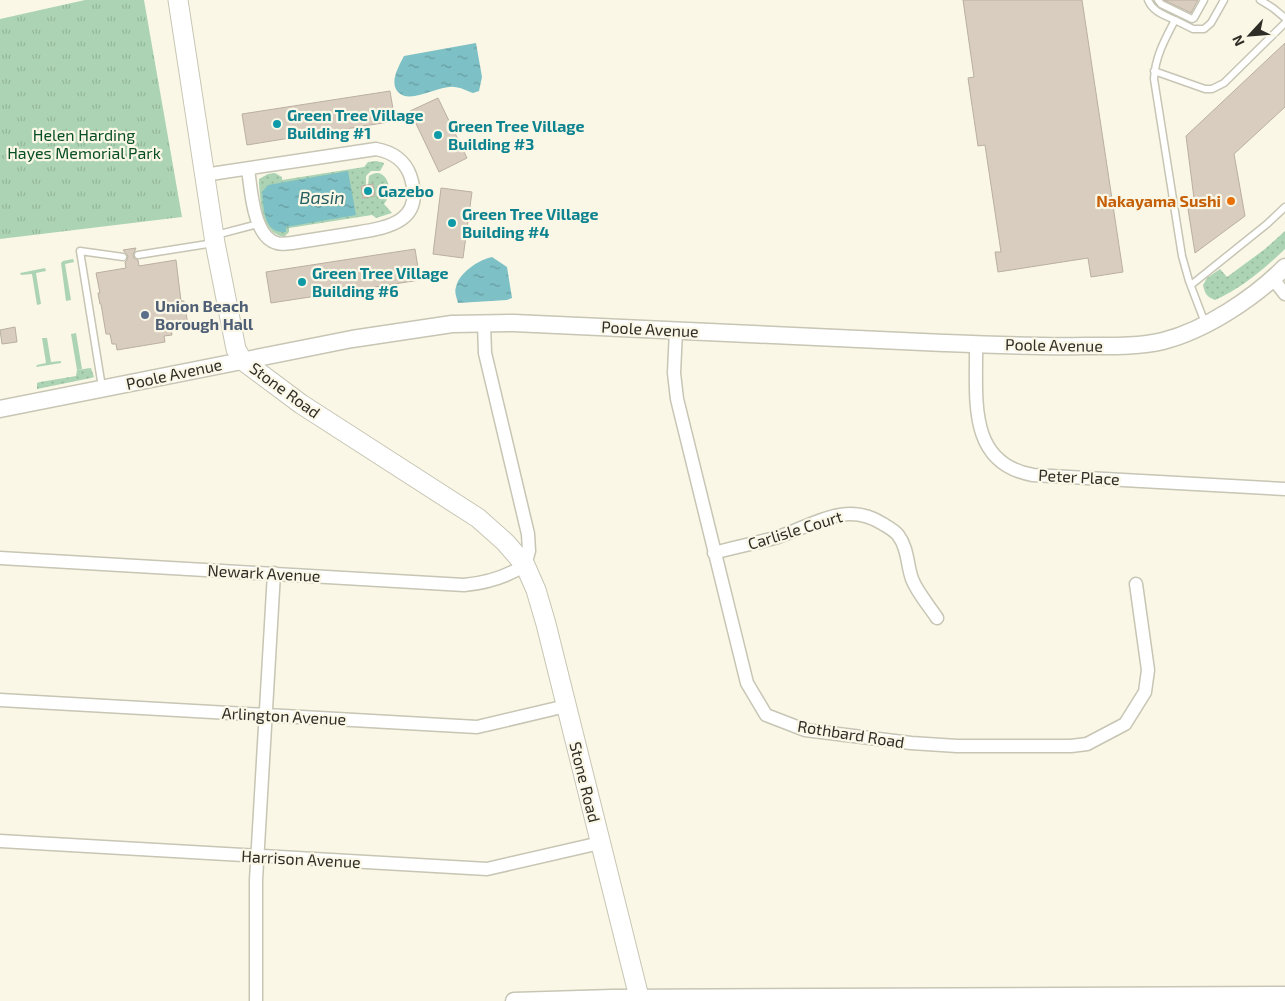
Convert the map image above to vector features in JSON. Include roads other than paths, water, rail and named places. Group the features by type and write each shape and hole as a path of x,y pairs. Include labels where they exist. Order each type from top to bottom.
{"main road":[{"name":"Stone Road","path":"178,0 214,239 234,344 242,360 301,404 478,518 505,542 525,565 536,590 639,999"}],"street":[{"path":"204,176 248,169 376,149 385,151 401,160 406,167 413,196 407,213 395,224 388,227 283,244 276,243 265,236 258,224 248,169"},
{"name":"Poole Avenue","path":"0,409 352,339 452,324 514,324 676,330 976,344 1090,346 1148,344 1164,341 1206,324 1273,279 1285,267"},
{"path":"1273,279 1285,294"},
{"path":"484,324 485,352 528,534 529,551 525,565"},
{"name":"Rothbard Road","path":"676,330 674,373 676,399 746,683 766,715 805,730 911,743 957,746 1071,746 1087,744 1125,724 1145,692 1148,677 1136,584"},
{"name":"Peter Place","path":"976,344 978,421 982,437 998,460 1009,467 1033,474 1285,489"},
{"name":"Carlisle Court","path":"714,552 776,537 833,516 854,514 866,516 883,524 898,536 907,555 912,580 937,618"},
{"name":"Newark Avenue","path":"0,558 464,585 505,576 525,565"},
{"path":"256,1001 258,856 274,573"},
{"name":"Arlington Avenue","path":"0,700 477,727 566,706"},
{"name":"Harrison Avenue","path":"0,841 487,869 600,843"},
{"path":"514,1001 1256,998 1285,995"}],"lane":[{"path":"1148,0 1153,8 1194,29 1204,29 1211,23 1224,0"},
{"path":"1158,0 1161,4 1192,19 1198,14 1204,0"},
{"path":"1260,0 1285,18"},
{"path":"1175,20 1156,60 1154,79 1182,256 1206,324"},
{"path":"1154,71 1204,89 1212,89 1224,83 1285,23"},
{"path":"1191,285 1285,208"},
{"path":"138,255 214,239 258,224"},
{"path":"102,389 80,251 123,257"}],"water":[{"path":"476,43 482,77 479,91 473,93 459,88 448,87 417,96 410,96 403,95 395,88 396,74 404,56"},
{"name":"Basin","path":"348,171 356,215 286,227 286,232 278,232 269,224 264,212 262,192 268,185"},
{"path":"492,257 507,267 512,298 507,300 458,303 455,289 461,277 475,264"}],"place":[{"name":"Green Tree Village Building #1","path":"277,124"},
{"name":"Green Tree Village Building #3","path":"438,135"},
{"name":"Gazebo","path":"368,191"},
{"name":"Nakayama Sushi","path":"1231,201"},
{"name":"Green Tree Village Building #4","path":"452,223"},
{"name":"Green Tree Village Building #6","path":"302,282"},
{"name":"Union Beach Borough Hall","path":"145,315"}],"park label":[{"name":"Helen Harding Hayes Memorial Park","path":"84,144"}]}
